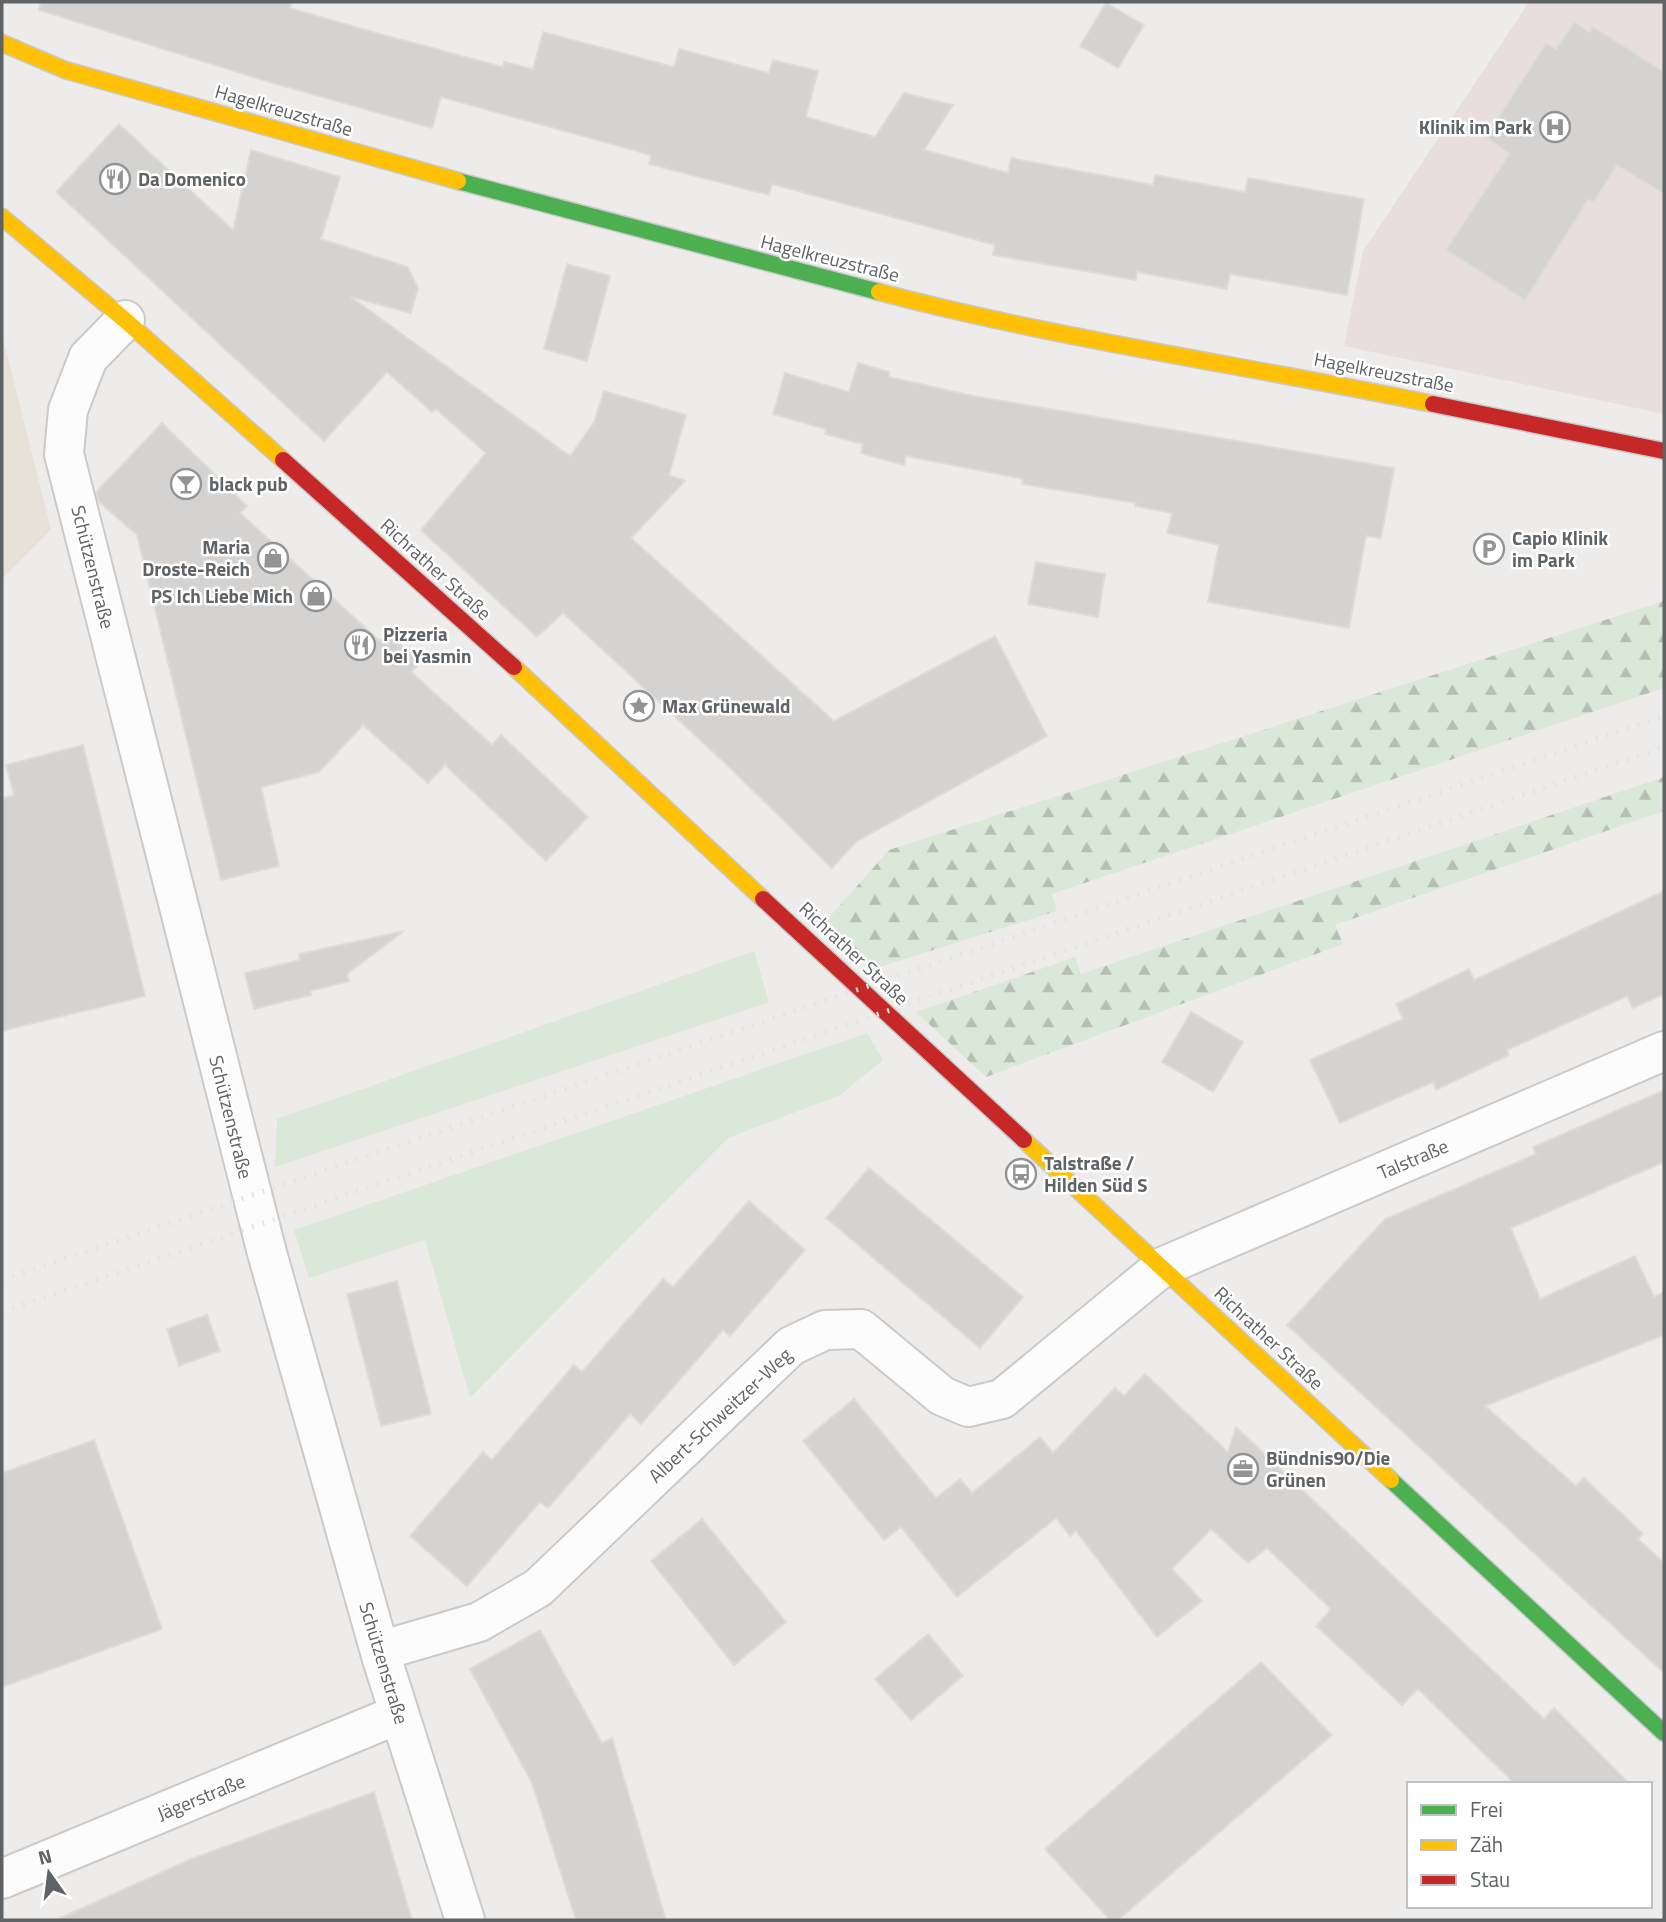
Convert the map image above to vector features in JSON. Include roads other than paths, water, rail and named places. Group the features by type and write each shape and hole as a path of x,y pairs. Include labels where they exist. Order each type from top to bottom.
{"main road":[{"name":"Hagelkreuzstraße","path":"2,43 65,69 512,196 986,320 1262,369 1664,451"},
{"name":"Richrather Straße","path":"2,217 125,320 455,614 816,945 1036,1154 1664,1733"}],"street":[{"name":"Schützenstraße","path":"125,320 88,358 68,410 64,454 241,1160 380,1651 465,1920"},
{"name":"Talstraße","path":"1162,1268 1664,1051"},
{"name":"Albert-Schweitzer-Weg","path":"380,1651 479,1622 538,1588 791,1346 825,1330 861,1329 942,1396 968,1407 1002,1399 1162,1268"},
{"name":"Jägerstraße","path":"2,1879 399,1714"}],"railway":[{"path":"2,1280 1664,716"},
{"path":"2,1312 1664,747"}],"place":[{"name":"Klinik im Park","path":"1555,127"},
{"name":"Da Domenico","path":"115,179"},
{"name":"black pub","path":"186,484"},
{"name":"Capio Klinik im Park","path":"1489,549"},
{"name":"Maria Droste-Reich","path":"273,558"},
{"name":"PS Ich Liebe Mich","path":"316,596"},
{"name":"Pizzeria bei Yasmin","path":"360,645"},
{"name":"Max Grünewald","path":"639,706"},
{"name":"Talstraße / Hilden Süd S","path":"1021,1174"},
{"name":"Bündnis90/Die Grünen","path":"1243,1469"}]}
